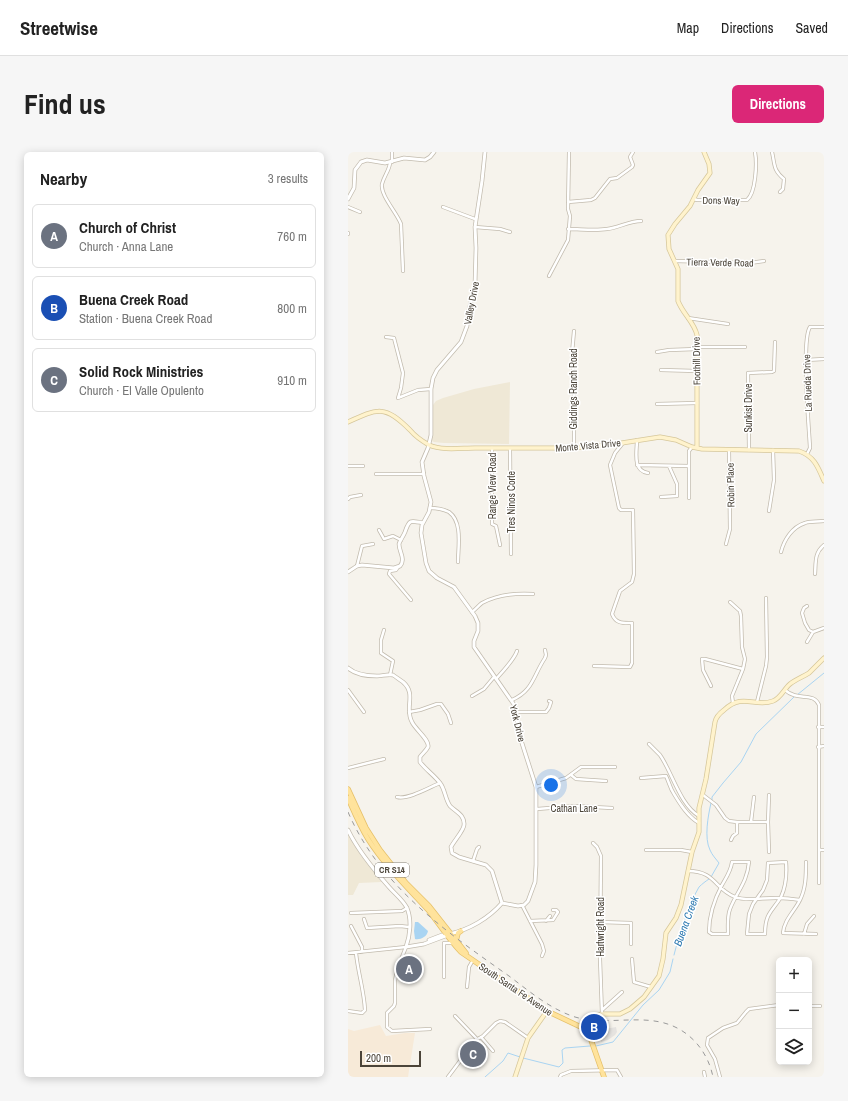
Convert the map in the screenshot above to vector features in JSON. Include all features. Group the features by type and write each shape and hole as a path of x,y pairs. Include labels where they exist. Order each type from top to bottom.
{"main road":[{"name":"Foothill Drive","path":"697,448 697,349 695,329 680,306 677,297 678,269 669,249 668,235 690,206 698,190 710,173 709,164 704,152"},
{"name":"Monte Vista Drive","path":"348,422 370,412 385,411 397,418 416,437 428,444 444,448 574,448 637,439 665,437 697,448 729,450 790,450 807,454"},
{"path":"807,454 813,459 824,481"},
{"path":"604,1077 590,1037 583,1028 590,1018 602,1012 617,1014 628,1010 644,997 652,987 661,968 666,933 676,918 681,905 692,852 698,834 699,808 703,795 715,720 722,711 733,703 744,700 757,702 773,701 778,698 790,684 809,672 824,658"},
{"name":"South Santa Fe Avenue","path":"348,789 359,815 374,842 406,883 433,911 454,942 473,959 547,1010 583,1028"},
{"name":"CR S14","path":"348,798 371,844 396,876 418,900 426,905 448,934"},
{"path":"454,942 458,933 461,931"},
{"path":"515,1077 528,1038 547,1010"}],"street":[{"path":"392,152 391,163 382,184 382,189 401,224 403,271"},
{"path":"348,199 354,188 355,170 361,162 367,160 391,163 404,158 425,160 434,152"},
{"name":"Valley Drive","path":"428,444 431,435 431,389 433,378 437,370 458,346 465,335 469,310 474,293 476,279 475,227 485,152"},
{"path":"549,276 567,243 570,216 568,202 569,152"},
{"path":"568,202 591,200 595,198 610,179 617,178 632,168 633,165 630,157 633,152"},
{"name":"Dons Way","path":"694,198 697,200 747,200 752,195 756,171 755,152"},
{"path":"772,152 776,171 785,180 783,189 780,192"},
{"path":"348,207 360,212"},
{"path":"443,207 476,219"},
{"path":"568,229 604,230 634,221 640,221"},
{"path":"475,227 500,229 510,232"},
{"name":"Tierra Verde Road","path":"675,261 750,263 764,261"},
{"path":"688,318 728,324"},
{"name":"La Rueda Drive","path":"807,454 810,448 806,360 808,332 809,328 812,326 824,327"},
{"name":"Giddings Ranch Road","path":"574,331 572,353 574,381 574,448"},
{"path":"386,337 394,338 403,373 402,388 398,398 418,390 431,389"},
{"name":"Sunkist Drive","path":"749,450 748,373 774,371 775,342"},
{"path":"657,352 697,349 700,347 745,347"},
{"path":"806,360 824,359"},
{"path":"661,370 697,371"},
{"path":"657,404 697,403"},
{"path":"637,439 637,465 640,471 648,473"},
{"path":"594,666 630,666 632,663 632,623 622,623 617,621 612,614 620,591 632,582 634,574 633,510 621,510 619,508 610,468 615,452 624,442"},
{"name":"York Drive","path":"428,444 422,462 431,498 428,516 421,528 426,563 429,571 437,578 454,587 478,623 478,631 474,647 512,700 517,712 520,736 536,787 536,878 528,901 522,905"},
{"name":"Range View Road","path":"492,447 492,524 496,526 500,545"},
{"path":"689,498 689,451 692,447"},
{"name":"Tres Ninos Corte","path":"510,449 510,554"},
{"name":"Robin Place","path":"726,544 730,521 729,450"},
{"path":"769,511 774,480 773,450"},
{"path":"637,465 689,466"},
{"path":"661,497 677,496 676,479 670,467 666,465"},
{"path":"348,466 363,466"},
{"path":"376,474 424,474"},
{"path":"348,499 350,497 361,495"},
{"path":"430,508 444,510 453,516 457,525 458,562"},
{"path":"411,600 389,574 390,571 396,570 402,563 400,547 401,540 409,522 414,520 424,522"},
{"path":"781,552 784,543 791,532 805,523 824,521"},
{"path":"379,530 384,539 393,536 401,540"},
{"path":"357,566 362,546 373,544"},
{"path":"815,574 816,557 819,550 824,545"},
{"path":"348,572 357,566 368,564 394,568 398,567"},
{"path":"472,612 483,603 501,596 534,594"},
{"path":"757,702 767,657 766,598"},
{"path":"730,602 738,609 741,616 742,647 745,659 743,669 732,696 733,703"},
{"path":"807,606 804,608 802,613 805,623 812,632"},
{"path":"807,642 812,632 824,628"},
{"path":"384,630 381,640 381,653 393,662 390,675"},
{"path":"512,700 520,697 529,688 545,658 545,650"},
{"path":"472,696 495,678 515,658 517,651"},
{"path":"711,686 703,670 702,659 743,669"},
{"path":"348,668 357,673 376,676 390,675 403,682 410,691 409,712 412,724 428,743 427,749 420,757 420,762 443,787 447,801 451,807 462,816 464,828 451,847 452,853 486,865 492,871 502,903"},
{"path":"348,690 364,712"},
{"path":"785,690 796,696 810,697 817,701 819,705 819,883"},
{"path":"517,712 546,712 552,702 549,701"},
{"path":"409,712 441,704 448,714 451,723"},
{"path":"818,727 824,727"},
{"path":"649,744 660,756 678,792 699,816"},
{"path":"818,747 824,746"},
{"path":"348,768 384,759"},
{"path":"536,787 566,778 581,767 615,767"},
{"path":"571,775 576,779 606,781"},
{"path":"640,778 666,776 673,793 685,810 699,823"},
{"path":"397,797 403,798 440,783"},
{"path":"703,795 716,805 725,818 729,821 768,822"},
{"path":"769,795 769,852"},
{"path":"751,822 754,797"},
{"name":"Cathan Lane","path":"537,809 575,806 612,808"},
{"path":"732,840 733,836 737,832 736,822"},
{"path":"348,830 360,851 390,889 404,903 410,917 410,927 406,948 398,967 395,980 395,1003 387,1013 387,1027 392,1031 430,1029"},
{"name":"Hartwright Road","path":"593,842 600,854 600,959 602,1012"},
{"path":"473,861 479,847"},
{"path":"646,850 681,850 692,852"},
{"path":"819,850 824,850"},
{"path":"732,862 749,862 748,875 730,910 728,917 728,934 711,934 709,932 710,912 720,887 730,871 732,862"},
{"path":"786,862 787,872 784,890 768,914 765,925 765,934 747,934 749,914 753,904 758,898 766,880 768,863 786,862"},
{"path":"806,862 806,879 804,890 800,900 786,922 783,934 816,934"},
{"path":"688,870 702,872 711,877 720,887 736,897 747,899 780,898 800,900"},
{"path":"502,903 518,906 522,905 542,944 544,951 542,956"},
{"path":"422,944 448,934 461,931 491,914 502,903"},
{"path":"351,913 402,911 407,908"},
{"path":"530,921 554,920 558,912 553,910"},
{"path":"546,921 550,916"},
{"path":"804,934 807,924 814,916"},
{"path":"364,918 367,928 400,926 410,927"},
{"path":"600,922 631,922 631,944"},
{"path":"351,926 362,947 362,952"},
{"path":"348,953 406,948 439,939 448,934"},
{"path":"439,939 444,943 454,942"},
{"path":"444,943 444,977"},
{"path":"348,1012 362,1013 365,1010 364,994 358,974 356,953"},
{"path":"467,987 469,967 473,959"},
{"path":"632,959 634,982 652,987"},
{"path":"602,1012 622,992"},
{"path":"720,1077 715,1059 707,1045 708,1038 723,1028 737,1023 749,1009 776,1005"},
{"path":"812,1006 820,1006"},
{"path":"455,1016 476,1038"},
{"path":"448,1077 460,1061 467,1057 472,1043 476,1038 481,1037 493,1025 502,1021 528,1038"},
{"path":"481,1037 493,1051"},
{"path":"560,1077 569,1071 601,1070 617,1070 621,1077"},
{"path":"704,1072 705,1077"}],"shaded area":[{"path":"510,382 509,444 444,443 432,441 433,405 436,401 474,389"},
{"path":"348,833 361,856 382,882 359,883 353,895 348,895"},
{"path":"380,1025 386,1036 415,1033 408,1077 348,1077 348,1029 354,1031"},
{"path":"616,1027 617,1032 615,1035 608,1040 601,1042 600,1030"}],"water":[{"path":"415,922 418,922 428,931 425,936 415,939"}],"waterway":[{"name":"Buena Creek","path":"797,695 824,673"},
{"name":"Buena Creek","path":"712,800 712,797 741,762 756,734 794,697"},
{"name":"Buena Creek","path":"711,803 707,839 711,852 719,863 711,877"},
{"name":"Buena Creek","path":"674,955 695,894 699,887 709,879"},
{"name":"Buena Creek","path":"596,1046 613,1042 643,1005 659,990 670,972 673,959"},
{"name":"Buena Creek","path":"523,1058 559,1067 563,1063 562,1050 565,1048 590,1046"},
{"name":"Buena Creek","path":"485,1077 503,1061 508,1053 520,1057"}],"railway":[{"path":"348,812 361,838 378,863 396,885 416,905 461,942 548,1004 566,1014 588,1020 654,1021 679,1029 697,1043 709,1062 713,1077"}],"place":[{"name":"Church of Christ","path":"409,969"},
{"name":"Buena Creek Road","path":"594,1027"},
{"name":"Solid Rock Ministries","path":"473,1054"}]}
